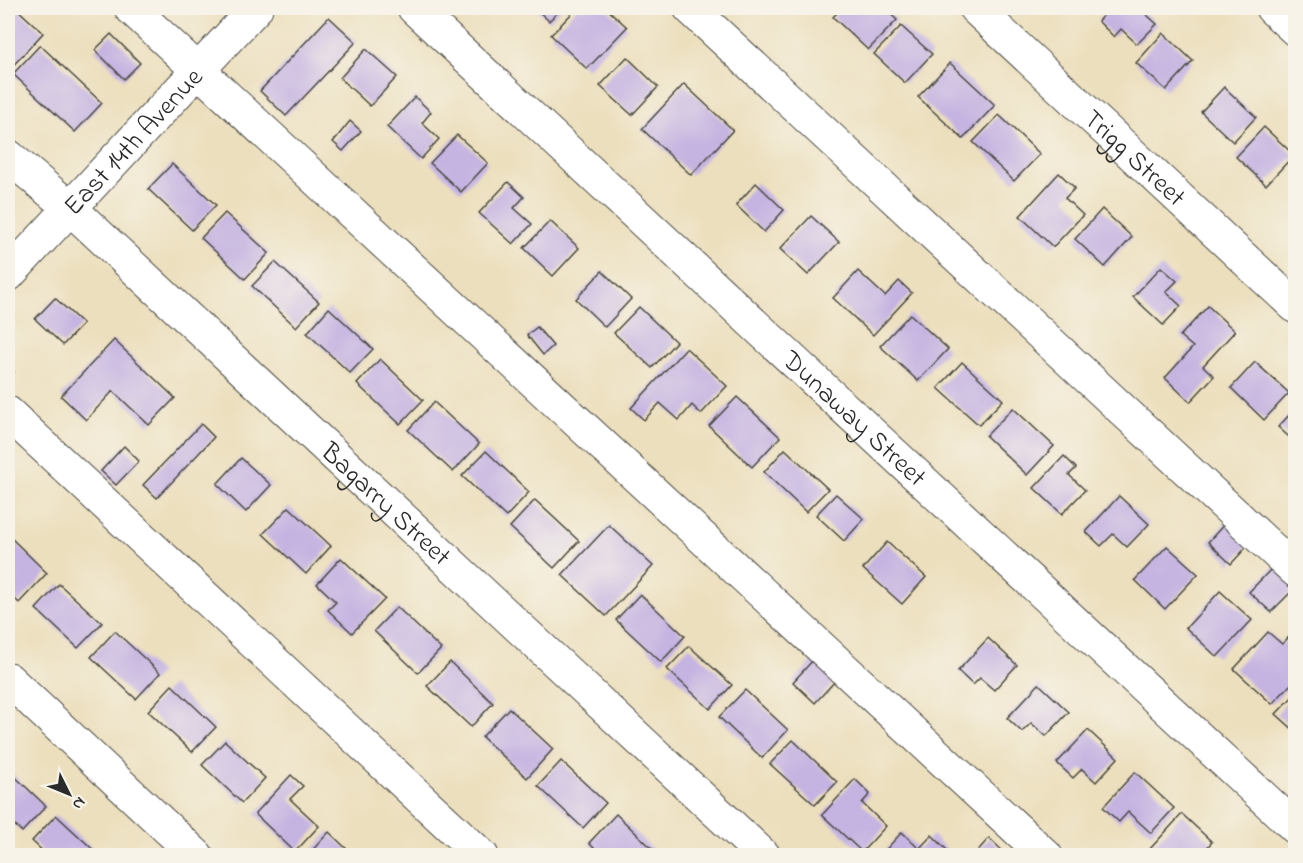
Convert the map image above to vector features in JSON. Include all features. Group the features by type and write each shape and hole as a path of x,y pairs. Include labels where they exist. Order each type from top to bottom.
{"street":[{"path":"131,8 1046,855"},
{"name":"East 14th Avenue","path":"8,275 256,8"},
{"name":"Dunaway Street","path":"414,8 1296,828"},
{"path":"690,8 1296,571"},
{"name":"Trigg Street","path":"975,8 1296,307"},
{"path":"1272,8 1296,30"},
{"name":"Bagarry Street","path":"8,156 69,208 764,855"},
{"path":"8,413 482,855"},
{"path":"8,679 197,855"}],"building":[{"path":"8,8 16,8 43,33 9,70"},
{"path":"535,8 562,8 549,21"},
{"path":"577,8 606,8 627,27 587,69 551,35"},
{"path":"842,8 884,8 897,20 868,50 833,17"},
{"path":"1110,8 1139,8 1157,24 1137,44 1121,29 1114,37 1098,21"},
{"path":"329,17 356,42 286,116 260,91"},
{"path":"901,26 932,54 905,83 874,54"},
{"path":"1163,33 1193,61 1166,90 1136,63"},
{"path":"111,34 140,63 124,79 95,50"},
{"path":"40,45 102,103 75,132 13,74"},
{"path":"366,49 397,77 370,106 340,78"},
{"path":"627,57 658,87 632,115 600,86"},
{"path":"950,63 995,105 963,139 918,97"},
{"path":"684,84 733,130 691,175 642,129"},
{"path":"1224,87 1256,117 1233,142 1201,112"},
{"path":"415,97 431,112 422,123 439,139 421,159 387,127"},
{"path":"999,115 1040,154 1014,181 973,142"},
{"path":"350,121 361,131 343,151 333,142"},
{"path":"1264,127 1294,155 1266,185 1236,157"},
{"path":"457,135 488,163 461,192 430,163"},
{"path":"172,164 216,205 192,230 148,189"},
{"path":"1059,173 1075,188 1065,198 1083,215 1053,247 1020,216"},
{"path":"508,182 524,197 514,208 532,224 513,244 479,213"},
{"path":"756,183 784,210 764,232 736,205"},
{"path":"1102,209 1132,237 1105,267 1075,239"},
{"path":"225,213 269,253 245,279 201,238"},
{"path":"811,216 839,242 808,275 780,249"},
{"path":"550,221 579,248 553,276 524,248"},
{"path":"275,262 319,302 296,327 252,286"},
{"path":"1161,267 1177,281 1166,292 1181,306 1163,325 1133,297"},
{"path":"602,271 631,299 605,327 576,299"},
{"path":"858,271 885,296 899,281 912,293 873,335 833,298"},
{"path":"55,298 83,324 63,345 35,319"},
{"path":"1208,306 1235,331 1203,366 1214,376 1190,402 1165,378 1193,347 1180,336"},
{"path":"639,307 676,342 652,368 614,333"},
{"path":"329,308 373,349 350,373 307,333"},
{"path":"910,314 948,349 918,381 880,346"},
{"path":"537,327 553,346 543,355 527,335"},
{"path":"114,340 175,398 149,425 113,391 86,420 61,396"},
{"path":"686,348 727,386 701,414 692,405 679,420 660,403 644,420 631,408"},
{"path":"380,359 423,400 400,424 357,384"},
{"path":"962,362 1003,400 979,425 938,388"},
{"path":"1255,362 1289,393 1264,420 1231,388"},
{"path":"8,366 14,372 8,379"},
{"path":"737,397 780,437 752,467 709,426"},
{"path":"434,402 479,444 453,472 408,430"},
{"path":"1013,408 1054,446 1027,475 986,436"},
{"path":"1296,408 1296,443 1278,427"},
{"path":"201,424 214,437 157,498 143,485"},
{"path":"124,446 139,461 116,485 101,471"},
{"path":"785,449 828,489 806,512 764,472"},
{"path":"486,451 529,492 506,517 462,476"},
{"path":"1064,456 1076,468 1069,475 1085,490 1062,514 1034,488"},
{"path":"241,458 271,485 246,512 217,484"},
{"path":"836,494 864,519 844,541 816,515"},
{"path":"1119,496 1149,524 1127,547 1113,534 1101,546 1086,532"},
{"path":"535,500 579,541 554,568 510,527"},
{"path":"289,507 331,546 306,574 263,534"},
{"path":"1229,519 1252,541 1231,564 1208,542"},
{"path":"609,525 653,566 606,616 562,575"},
{"path":"8,535 47,573 19,603 8,592"},
{"path":"887,542 926,577 902,604 863,569"},
{"path":"1167,546 1198,574 1165,609 1135,580"},
{"path":"341,558 385,599 352,633 328,610 336,602 317,584"},
{"path":"1275,565 1296,587 1271,612 1249,592"},
{"path":"59,584 102,623 78,648 36,609"},
{"path":"1220,591 1252,620 1217,657 1186,628"},
{"path":"640,594 685,636 661,662 616,620"},
{"path":"397,607 441,649 418,673 374,631"},
{"path":"115,631 160,673 136,699 91,657"},
{"path":"1268,632 1282,644 1291,635 1296,639 1296,679 1272,704 1234,669"},
{"path":"988,638 1017,665 994,690 980,678 973,685 958,671"},
{"path":"689,646 732,685 710,709 667,669"},
{"path":"814,659 836,680 815,703 793,682"},
{"path":"450,662 493,703 471,727 427,686"},
{"path":"1039,684 1069,712 1046,736 1031,723 1022,732 1007,718"},
{"path":"172,685 216,727 192,752 148,711"},
{"path":"745,690 788,730 762,758 719,717"},
{"path":"1296,693 1296,732 1276,714"},
{"path":"509,708 553,749 527,778 482,737"},
{"path":"1088,730 1118,758 1096,782 1082,769 1073,778 1057,763"},
{"path":"793,740 837,782 815,805 770,764"},
{"path":"225,741 265,778 242,803 202,765"},
{"path":"561,761 606,803 583,828 538,786"},
{"path":"8,770 46,806 22,832 8,819"},
{"path":"1135,772 1174,808 1151,833 1128,812 1119,822 1103,807"},
{"path":"291,775 303,786 290,799 319,826 295,852 255,814"},
{"path":"855,779 870,794 862,803 886,826 862,852 822,815"},
{"path":"616,814 660,856 602,856 589,843"},
{"path":"1182,814 1212,842 1199,856 1177,856 1174,853 1171,856 1156,856 1149,850"},
{"path":"56,815 100,856 48,856 32,841"},
{"path":"329,832 354,856 307,856"},
{"path":"902,832 919,849 932,835 953,856 880,856"},
{"path":"989,838 1004,852 1001,856 973,856"}]}
